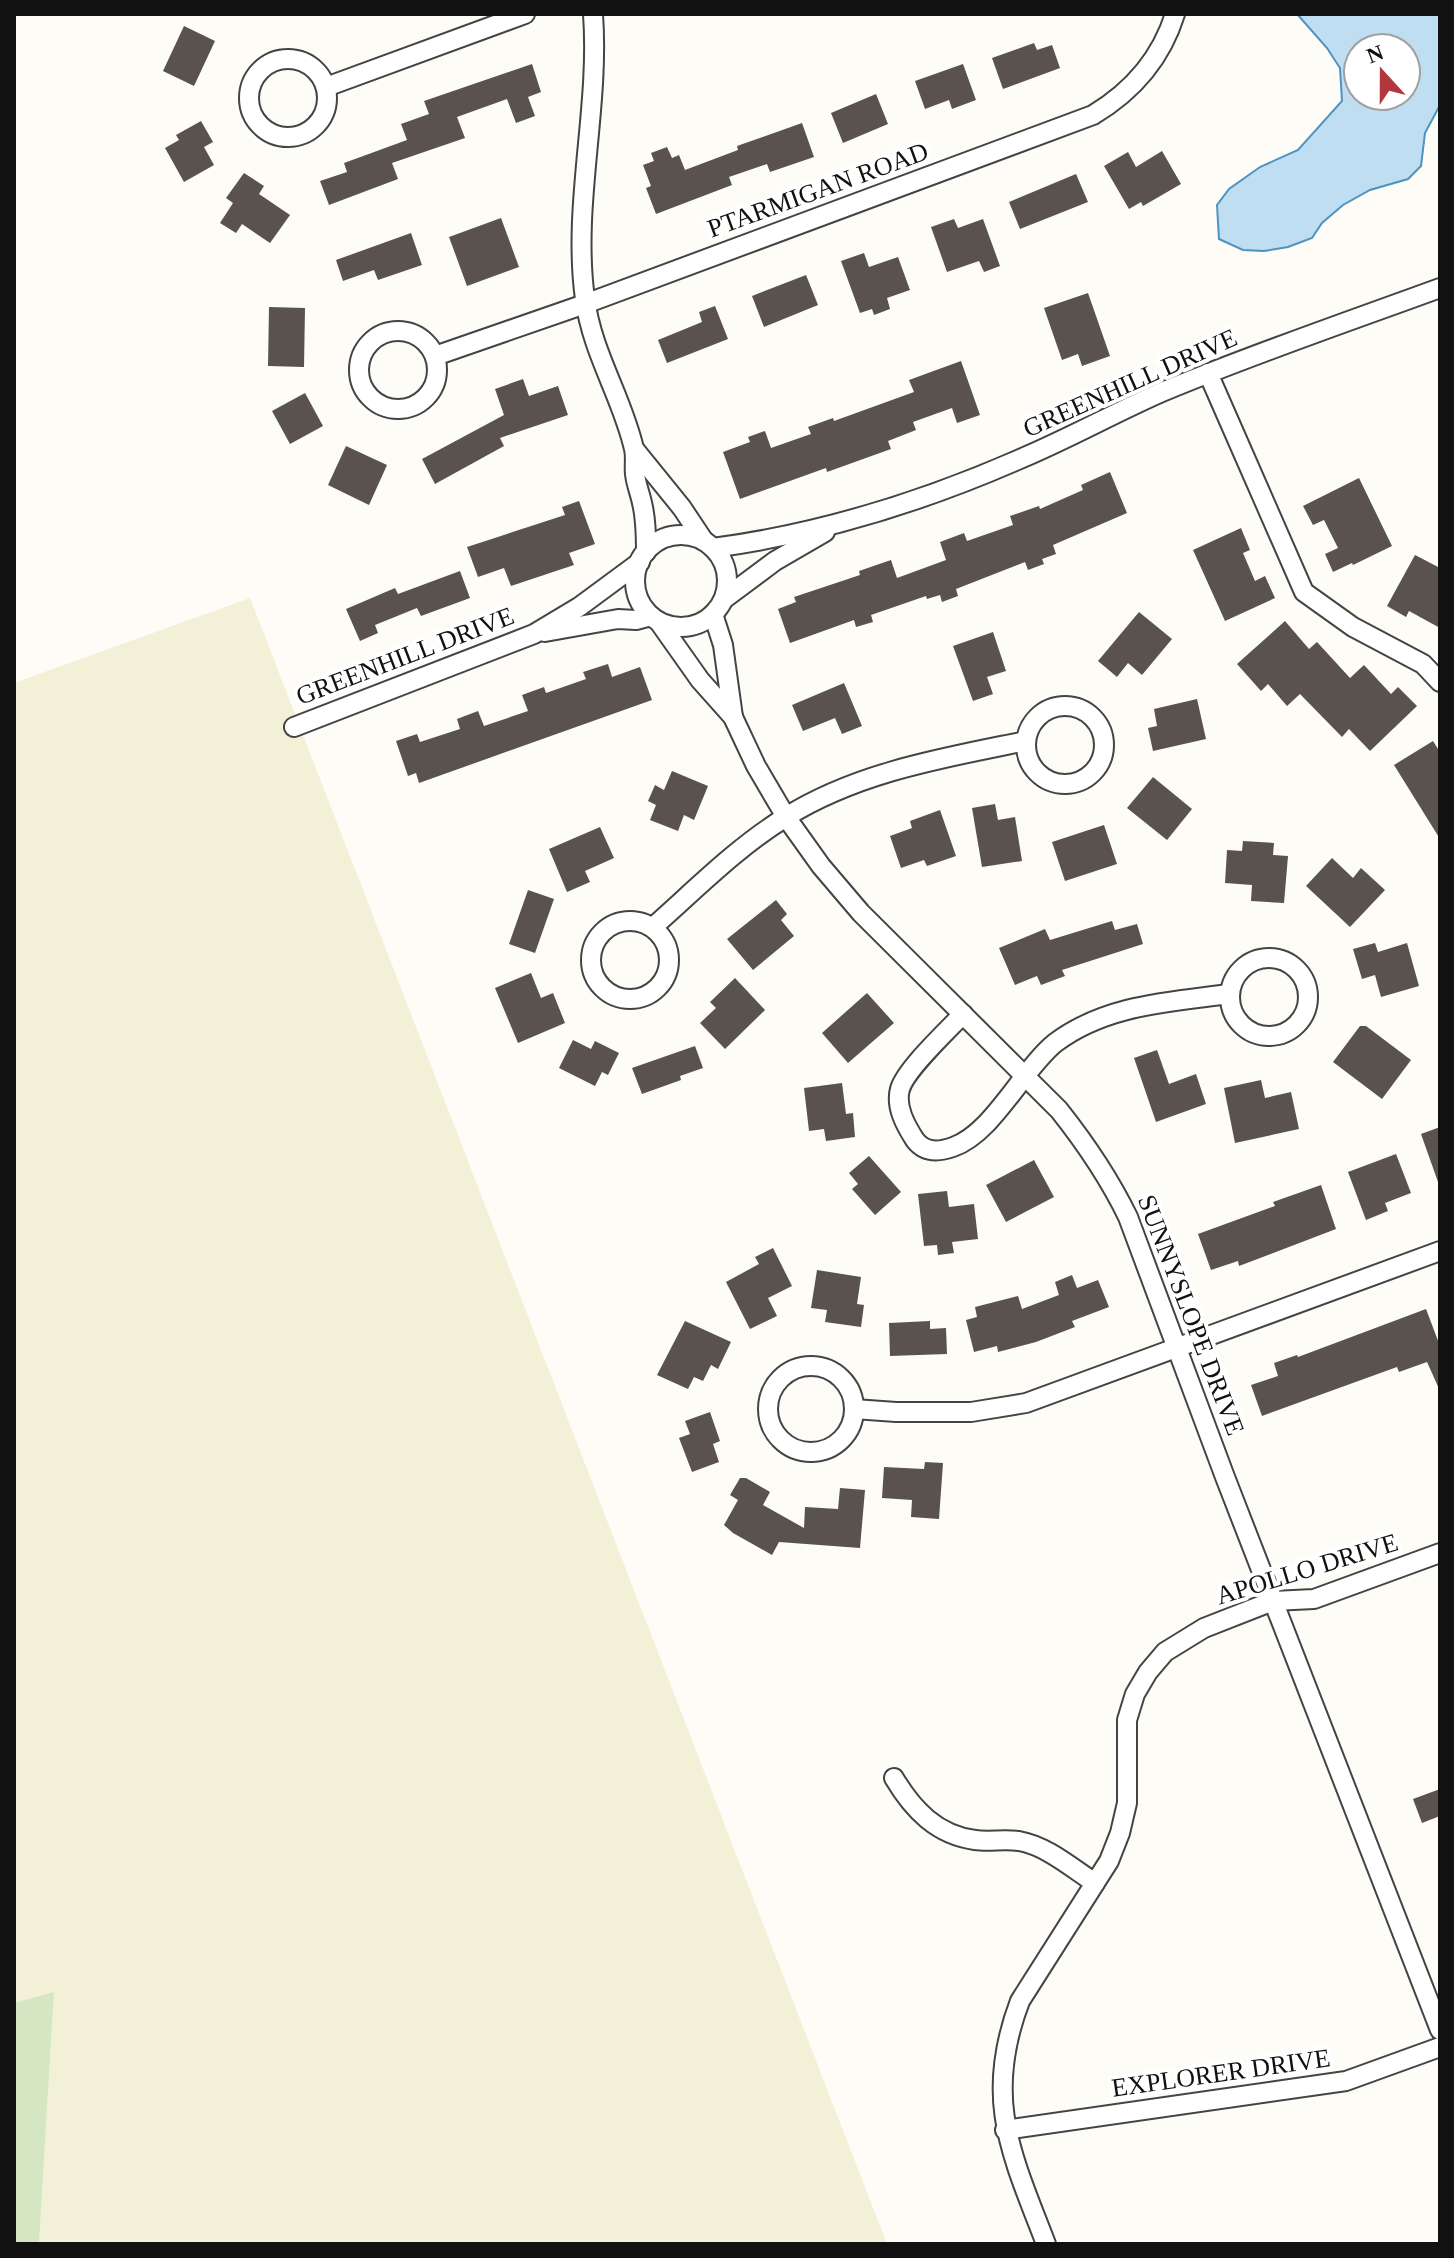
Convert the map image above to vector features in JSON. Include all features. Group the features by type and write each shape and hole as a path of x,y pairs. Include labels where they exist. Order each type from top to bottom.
{"street":[{"path":"326,87 525,14"},
{"path":"593,14 594,99 581,240 585,304 596,344 635,450 722,559 726,573 718,606 697,625 684,627 655,619 638,597 636,573 643,557 646,534 635,476 635,450"},
{"name":"PTARMIGAN ROAD","path":"435,356 585,304 1093,115 1123,95 1148,70 1161,50 1175,14"},
{"path":"300,60 312,66 326,87 328,100 325,113 308,132 296,137 271,134 252,116 249,103 254,78 274,61 300,60"},
{"name":"GREENHILL DRIVE","path":"708,545 761,542 840,524 1019,460 1208,373 1440,288"},
{"path":"407,332 419,337 435,356 435,383 429,394 407,409 394,410 381,406 370,399 362,388 358,376 363,351 382,334 407,332"},
{"path":"1208,373 1304,592 1353,627 1423,664 1440,682"},
{"name":"GREENHILL DRIVE","path":"718,606 775,561 840,524"},
{"path":"643,557 668,537 681,536 708,545"},
{"name":"GREENHILL DRIVE","path":"294,727 534,634 579,607 643,557"},
{"name":"SUNNYSLOPE DRIVE","path":"718,606 733,717"},
{"name":"GREENHILL DRIVE","path":"534,634 618,619 655,619"},
{"name":"SUNNYSLOPE DRIVE","path":"655,619 700,680 733,717 756,766 786,817 821,866 861,913 1059,1110 1086,1143 1110,1181 1128,1217 1440,2030"},
{"path":"1069,706 1092,715 1104,736 1105,749 1101,762 1082,781 1055,783 1033,768 1027,755 1026,741 1035,719 1045,711 1069,706"},
{"path":"653,927 729,860 786,817 844,789 916,763 1026,741"},
{"path":"629,920 653,927 668,949 670,962 660,986 649,995 636,999 623,999 610,994 593,975 592,950 597,939 605,929 629,920"},
{"path":"1272,958 1285,961 1303,977 1308,1001 1305,1014 1285,1033 1272,1037 1258,1036 1245,1030 1236,1020 1230,1007 1229,994 1239,971 1248,963 1272,958"},
{"path":"963,1014 909,1073 900,1089 900,1108 907,1127 919,1146 935,1152 957,1146 979,1130 1054,1045 1090,1021 1140,1006 1229,994"},
{"path":"854,1409 971,1412 1026,1403 1440,1251"},
{"path":"810,1365 836,1373 852,1395 854,1409 852,1424 844,1437 833,1447 819,1452 804,1452 789,1447 778,1438 770,1425 767,1410 775,1384 784,1374 810,1365"},
{"name":"APOLLO DRIVE","path":"1046,2244 1011,2154 1005,2130 1001,2094 1003,2060 1011,2026 1032,1978 1109,1861 1120,1833 1127,1803 1127,1720 1135,1694 1165,1652 1187,1637 1273,1601 1314,1599 1440,1553"},
{"path":"894,1778 908,1801 936,1828 957,1837 979,1841 1020,1841 1041,1848 1095,1883"},
{"name":"EXPLORER DRIVE","path":"1005,2130 1346,2081 1440,2047"}],"shaded area":[{"path":"250,598 887,2244 39,2244 54,1993 14,2003 14,683"}],"green space":[{"path":"54,1992 39,2244 14,2244 14,2003"}],"water":[{"path":"1297,14 1440,14 1440,105 1425,133 1421,166 1408,179 1370,190 1343,205 1322,223 1312,238 1288,247 1243,250 1219,239 1217,205 1229,189 1260,167 1298,150 1342,101 1340,68"}],"building":[{"path":"184,26 215,41 194,86 163,71"},
{"path":"1034,43 1037,50 1052,45 1060,68 1003,89 992,58"},
{"path":"532,64 541,92 528,97 535,116 516,123 507,99 457,117 465,138 392,163 398,179 329,205 320,181 347,172 344,163 407,140 401,124 429,114 424,101"},
{"path":"963,64 976,100 952,109 949,100 925,109 915,81"},
{"path":"876,94 888,124 843,143 831,113"},
{"path":"201,121 213,142 204,147 214,165 184,182 165,148 179,140 176,135"},
{"path":"802,123 814,157 770,172 767,164 729,177 732,185 656,214 646,188 651,186 643,165 654,161 651,153 667,147 672,158 679,155 685,170 738,150 737,146"},
{"path":"1162,151 1181,184 1143,206 1141,202 1129,209 1104,166 1128,152 1136,167"},
{"path":"244,173 264,186 259,194 290,215 270,243 242,224 236,233 220,223 233,203 226,198"},
{"path":"1076,174 1088,202 1020,229 1009,202"},
{"path":"501,218 519,267 467,286 449,237"},
{"path":"954,219 958,228 983,219 1000,266 984,272 979,261 947,272 931,227"},
{"path":"411,233 422,265 378,280 374,270 343,281 336,260"},
{"path":"864,253 869,267 898,257 910,290 887,298 890,309 874,315 872,309 860,313 841,261"},
{"path":"806,275 818,305 764,327 752,296"},
{"path":"1088,293 1110,356 1082,366 1078,354 1062,360 1044,308"},
{"path":"715,306 728,339 667,363 658,340 702,322 699,312"},
{"path":"269,307 305,308 304,367 268,366"},
{"path":"961,361 980,415 957,423 952,408 913,422 916,430 888,441 891,449 740,499 723,452 750,442 748,437 765,431 771,448 811,434 808,427 833,418 834,421 914,392 909,380"},
{"path":"523,379 529,396 558,386 568,415 500,438 504,446 435,484 422,459 504,415 495,389"},
{"path":"305,393 323,426 290,444 272,411"},
{"path":"346,446 387,465 369,505 328,485"},
{"path":"1110,472 1127,513 1053,545 1056,554 1042,559 1044,564 1028,570 1025,562 956,589 958,596 942,602 940,595 927,599 926,596 871,615 873,622 856,627 854,620 790,643 778,609 796,602 794,597 860,575 859,571 891,560 897,578 946,560 940,542 964,533 967,541 1013,525 1010,516 1039,506 1040,509 1083,490 1081,485"},
{"path":"1359,478 1392,546 1333,572 1325,554 1338,548 1324,520 1313,525 1303,506"},
{"path":"579,501 595,544 569,553 574,565 511,586 504,568 478,577 467,547 565,515 562,507"},
{"path":"1241,528 1250,550 1243,553 1255,581 1265,576 1275,598 1225,621 1193,550"},
{"path":"1415,555 1440,568 1440,628 1409,611 1406,617 1387,606"},
{"path":"460,571 470,598 421,616 417,608 375,625 378,633 360,641 346,609 395,588 398,594"},
{"path":"1139,612 1172,639 1142,675 1128,663 1117,677 1098,661"},
{"path":"1285,621 1309,649 1317,642 1350,678 1364,665 1391,694 1398,687 1417,706 1370,751 1349,729 1342,737 1300,694 1287,706 1268,684 1261,691 1237,664"},
{"path":"993,632 1006,671 987,677 993,694 973,701 953,646"},
{"path":"608,664 612,677 640,667 652,700 419,783 416,773 408,776 396,741 417,734 420,742 460,729 457,719 478,711 484,726 528,711 522,695 544,687 546,693 586,679 583,672"},
{"path":"844,683 862,726 842,734 835,718 803,731 792,705"},
{"path":"1197,699 1206,739 1153,751 1148,728 1157,726 1154,709"},
{"path":"1433,741 1440,752 1440,839 1394,765"},
{"path":"672,771 708,786 694,820 684,815 678,831 650,820 656,805 648,801 655,785 664,790"},
{"path":"1153,777 1192,809 1167,840 1127,808"},
{"path":"995,804 998,820 1015,817 1022,861 982,867 972,808"},
{"path":"940,810 956,856 927,866 924,860 901,868 890,836 912,828 910,821"},
{"path":"1104,825 1117,864 1065,881 1052,842"},
{"path":"600,827 614,858 585,871 590,882 567,892 549,849"},
{"path":"1243,841 1274,843 1273,855 1288,856 1284,903 1251,901 1252,885 1225,883 1227,850 1242,851"},
{"path":"1332,858 1353,878 1361,868 1385,890 1350,927 1306,886"},
{"path":"528,890 554,899 535,953 509,944"},
{"path":"776,900 787,914 781,920 794,936 753,970 727,939"},
{"path":"1112,921 1115,930 1137,924 1143,944 1062,970 1065,976 1041,985 1037,976 1015,985 999,948 1045,929 1050,940"},
{"path":"1375,943 1378,952 1407,943 1419,986 1381,997 1375,975 1362,979 1353,949"},
{"path":"531,973 541,998 553,993 565,1023 518,1043 495,988"},
{"path":"735,978 765,1010 725,1049 700,1023 716,1008 710,1002"},
{"path":"867,993 894,1023 848,1063 822,1033"},
{"path":"1360,1026 1366,1026 1411,1060 1382,1099 1333,1062"},
{"path":"573,1040 591,1049 595,1041 619,1053 608,1075 602,1072 595,1086 559,1068"},
{"path":"695,1046 703,1068 680,1076 681,1080 642,1094 632,1068"},
{"path":"1157,1050 1169,1084 1196,1074 1206,1104 1156,1122 1134,1058"},
{"path":"1261,1080 1265,1098 1291,1092 1299,1129 1235,1143 1224,1088"},
{"path":"842,1083 846,1114 853,1113 855,1137 826,1141 824,1129 809,1131 804,1088"},
{"path":"1440,1127 1440,1181 1438,1182 1421,1134"},
{"path":"1396,1154 1411,1193 1385,1203 1388,1211 1366,1220 1348,1172"},
{"path":"869,1156 901,1192 875,1215 852,1189 858,1184 849,1173"},
{"path":"1034,1160 1054,1197 1006,1222 986,1185"},
{"path":"1321,1185 1336,1229 1239,1266 1238,1261 1211,1270 1198,1234 1275,1206 1273,1202"},
{"path":"947,1191 949,1207 974,1204 978,1239 952,1242 954,1253 938,1255 937,1245 924,1246 918,1194"},
{"path":"773,1248 792,1286 768,1298 777,1316 750,1329 726,1282 759,1264 755,1257"},
{"path":"817,1270 861,1277 857,1304 864,1305 861,1327 825,1322 827,1310 811,1308"},
{"path":"1072,1275 1077,1288 1098,1280 1109,1307 1072,1321 1075,1327 1036,1342 998,1352 997,1346 974,1352 966,1320 977,1317 975,1307 1018,1296 1022,1309 1059,1295 1055,1282"},
{"path":"1426,1309 1440,1346 1440,1391 1427,1362 1399,1372 1397,1367 1262,1416 1251,1385 1278,1376 1274,1363"},
{"path":"685,1321 731,1342 718,1369 711,1365 703,1381 694,1377 688,1389 657,1375"},
{"path":"930,1321 930,1329 946,1328 947,1354 890,1356 889,1323"},
{"path":"710,1412 720,1441 713,1444 719,1462 692,1472 679,1438 690,1434 685,1421"},
{"path":"925,1462 943,1463 939,1519 911,1517 912,1500 882,1498 884,1467 924,1469"},
{"path":"740,1478 746,1478 770,1492 763,1505 804,1528 805,1507 838,1509 840,1488 865,1490 860,1548 779,1542 772,1555 733,1533 724,1525 738,1500 730,1495"},
{"path":"1440,1789 1440,1816 1422,1823 1413,1799"}]}
